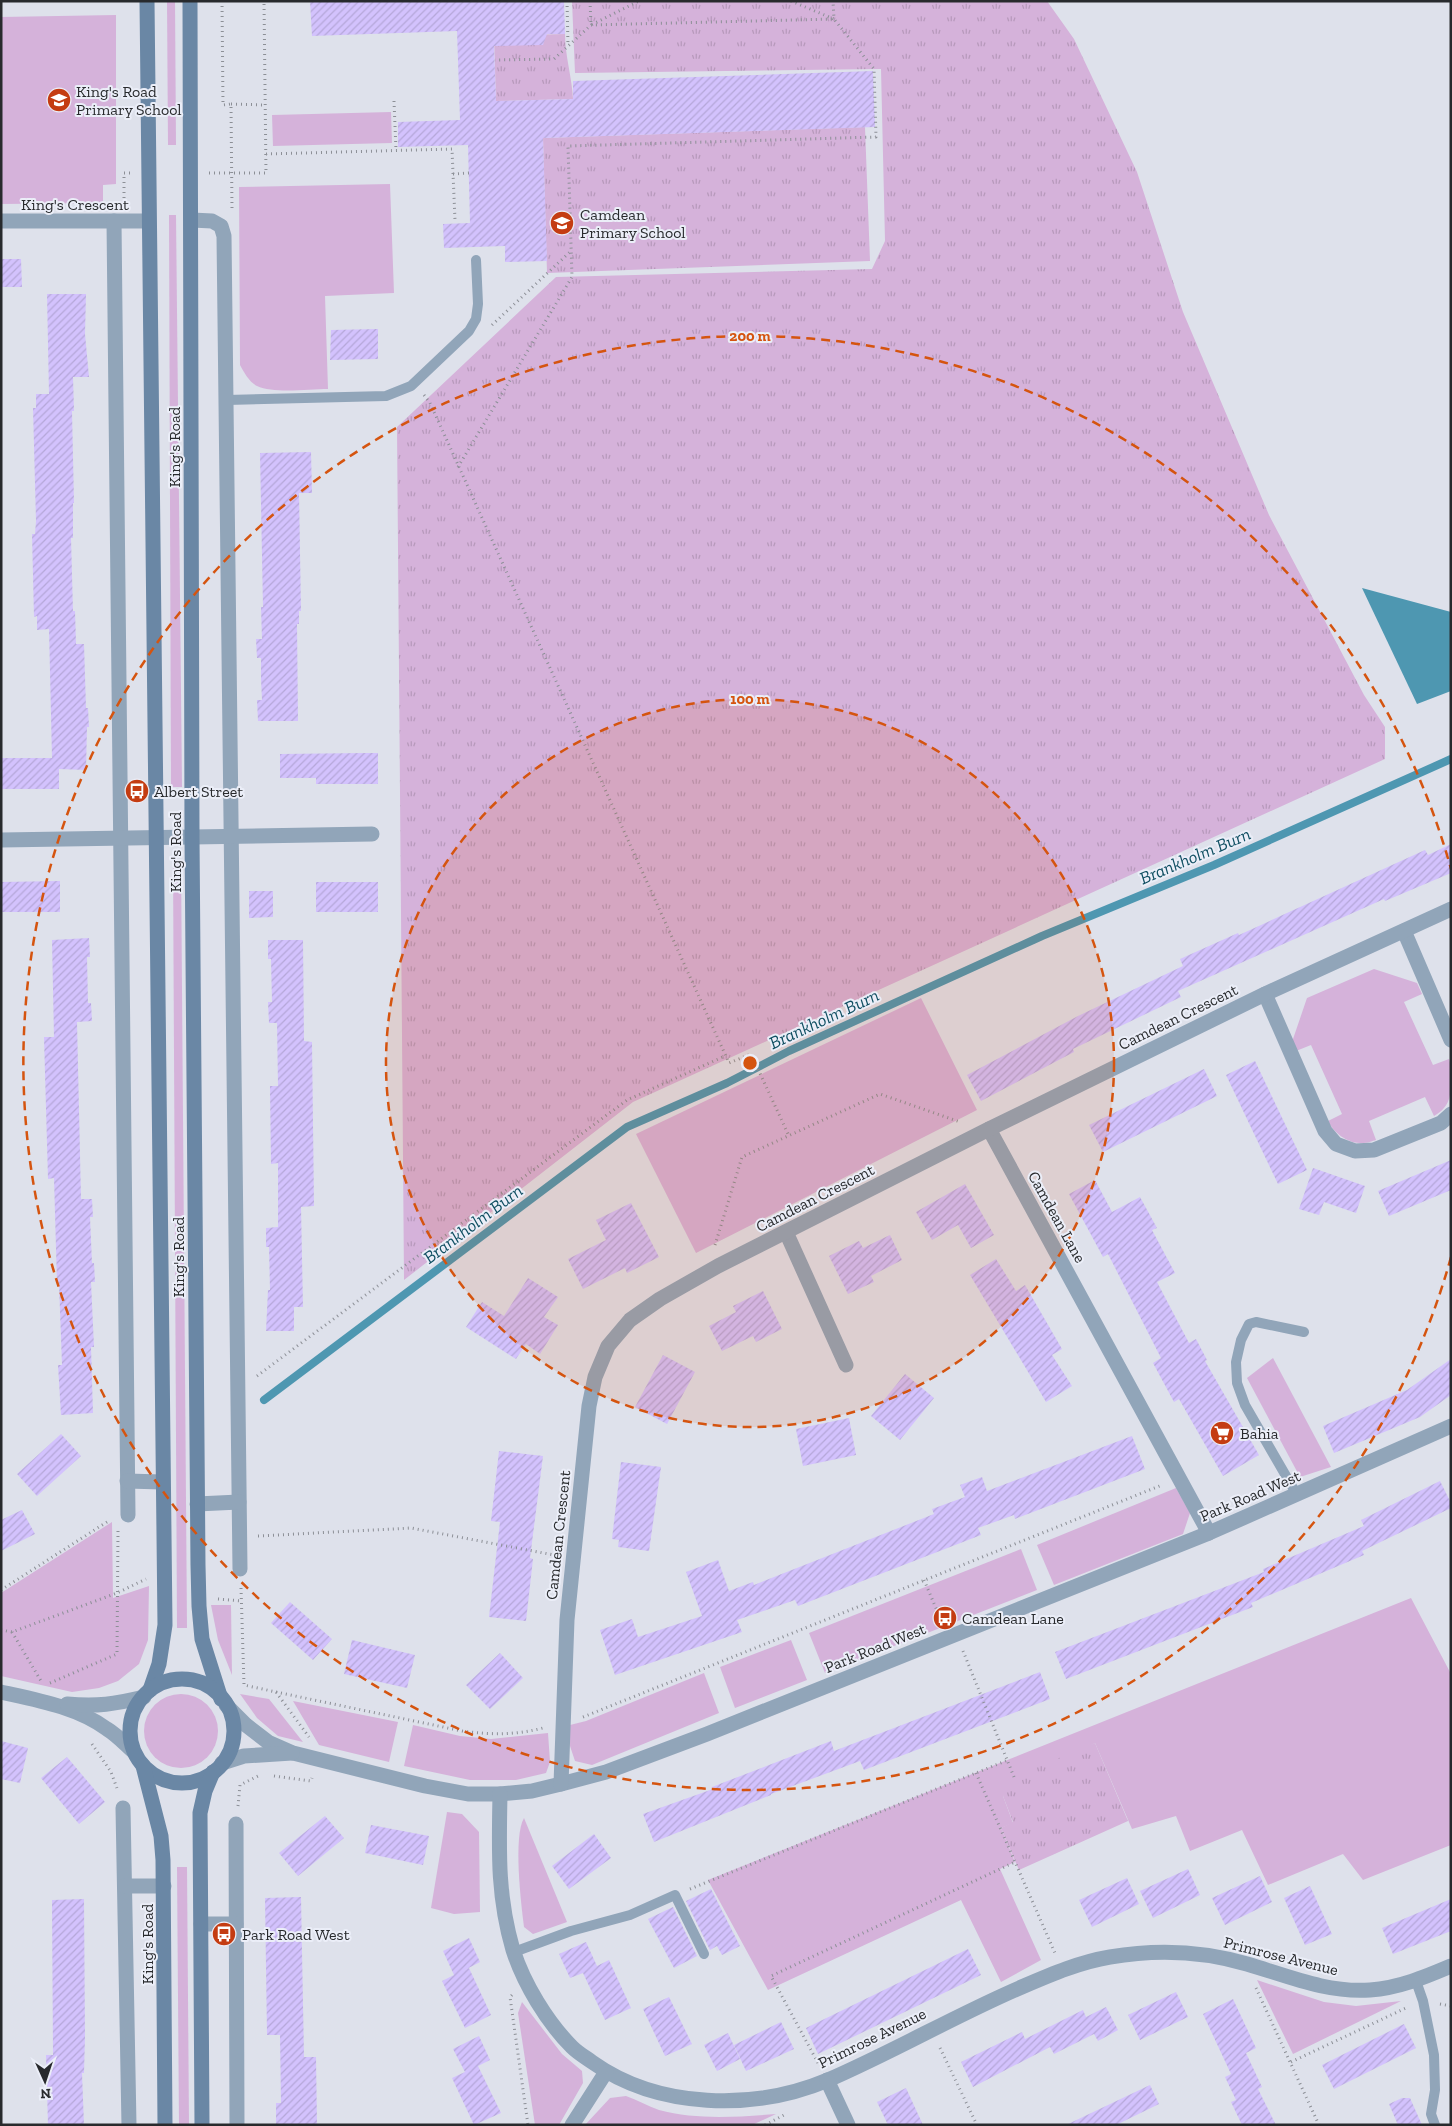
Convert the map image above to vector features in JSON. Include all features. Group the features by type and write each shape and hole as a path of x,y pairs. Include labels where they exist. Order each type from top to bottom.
{"main road":[{"name":"King's Road","path":"147,1 165,1625 158,1664 147,1693 138,1703 131,1719 130,1736 134,1752 143,1766 161,1836 164,1886 165,2125"},
{"name":"King's Road","path":"143,1766 156,1776 172,1782 188,1783 204,1778 217,1768 228,1755 233,1739 233,1722 202,1639 199,1606 192,837 192,173 190,1"},
{"path":"147,1693 165,1682 183,1679 200,1683 215,1692 224,1702"},
{"name":"King's Road","path":"202,2125 200,1813 205,1791 217,1768"}],"street":[{"path":"192,220 212,221 221,226 224,236 240,1570"},
{"name":"King's Crescent","path":"1,221 148,221"},
{"path":"114,221 127,1481 123,1515"},
{"path":"1,840 372,834"},
{"name":"Camdean Crescent","path":"561,1784 567,1620 589,1406 595,1377 608,1346 630,1320 660,1299 718,1266 982,1132 1265,994 1451,909"},
{"path":"1404,931 1451,1040"},
{"path":"1265,994 1325,1131 1336,1144 1355,1151 1374,1150 1441,1124 1451,1114"},
{"name":"Camdean Lane","path":"982,1132 1209,1533"},
{"path":"786,1232 846,1365"},
{"name":"Park Road West","path":"224,1702 246,1725 268,1742 293,1753 468,1794 532,1791 606,1772 952,1636 1209,1533 1451,1426"},
{"path":"127,1481 162,1482"},
{"path":"197,1504 239,1502"},
{"path":"1,1692 41,1701 79,1713 102,1726 134,1752"},
{"path":"41,1701 86,1706 112,1705 147,1693"},
{"name":"Park Road West","path":"217,1768 244,1756 293,1753"},
{"name":"Primrose Avenue","path":"500,1794 499,1874 502,1910 514,1952 525,1979 546,2014 573,2048 606,2072 654,2092 705,2100 746,2100 788,2093 827,2080 988,2001 1062,1970 1106,1958 1145,1952 1190,1952 1244,1963 1331,1989 1372,1990 1416,1981 1451,1966"},
{"path":"123,1808 126,1886 129,2125"},
{"path":"236,1824 237,2125"},
{"path":"126,1886 164,1886"},
{"path":"201,1924 236,1924"},
{"path":"572,2125 606,2072"},
{"path":"827,2080 848,2125"}],"lane":[{"path":"227,400 386,396 411,386 470,331 476,318 478,304 476,260"},
{"path":"1297,1495 1245,1405 1237,1383 1236,1362 1241,1340 1249,1324 1256,1322 1304,1332"},
{"path":"514,1952 571,1931 630,1915 675,1895 704,1954"},
{"path":"1416,1981 1423,2000 1434,2055 1436,2090 1431,2114 1435,2125"}],"path":[{"path":"222,1 223,105 265,105"},
{"path":"192,173 266,174 264,1"},
{"path":"567,1 568,45"},
{"path":"590,1 591,25"},
{"path":"495,60 554,59 591,25 639,1"},
{"path":"458,467 572,277 568,146 876,137 874,69 834,19 791,1"},
{"path":"833,1 834,19"},
{"path":"591,25 834,19"},
{"path":"394,102 396,150"},
{"path":"224,236 232,226 231,104"},
{"path":"266,154 452,149 455,220"},
{"path":"114,221 124,209 124,173 148,173"},
{"path":"453,174 469,173"},
{"path":"491,326 571,251"},
{"path":"430,403 725,1056 729,1064 751,1054 789,1136"},
{"path":"239,1390 627,1100 725,1056"},
{"path":"718,1266 712,1254 742,1157 880,1094 982,1132"},
{"path":"240,1570 244,1685 462,1731 491,1735 531,1731 584,1716 1179,1478"},
{"path":"1,1590 123,1515"},
{"path":"12,1632 44,1685 117,1654 117,1593 123,1515"},
{"path":"240,1537 411,1528 573,1559"},
{"path":"1,1630 12,1632 117,1593 144,1579"},
{"path":"924,1580 952,1636 1014,1777"},
{"path":"218,1590 218,1600 242,1601"},
{"path":"272,1775 311,1781 318,1760 313,1742 276,1692"},
{"path":"91,1743 111,1772 123,1808"},
{"path":"675,1895 708,1880 1008,1760"},
{"path":"976,1773 1062,1970"},
{"path":"236,1824 240,1785 262,1774"},
{"path":"827,2080 771,1976 1015,1862"},
{"path":"1244,1963 1319,2125"},
{"path":"525,1979 510,1997 528,2125"},
{"path":"1291,2062 1423,2000 1451,2006"},
{"path":"930,2030 977,2125"}],"green space":[{"path":"167,1 175,1 176,145 168,145"},
{"path":"572,1 1047,1 1074,39 1137,172 1183,312 1269,515 1364,695 1385,727 1385,759 633,1102 404,1280 397,427 556,277 872,269 885,241 881,69 575,73"},
{"name":"King's Road Primary School","path":"116,15 116,184 103,185 103,203 1,204 1,17"},
{"path":"565,34 573,99 496,101 494,36"},
{"path":"391,112 392,143 273,146 272,115"},
{"path":"865,127 870,261 547,273 543,138"},
{"path":"390,184 394,293 325,296 328,389 273,390 254,384 240,365 239,187"},
{"path":"169,215 176,215 182,787 171,787"},
{"path":"173,862 181,862 187,1628 177,1628"},
{"path":"1374,969 1417,983 1422,994 1404,1002 1433,1065 1449,1059 1451,1091 1446,1105 1434,1116 1425,1097 1369,1121 1376,1140 1366,1143 1355,1143 1337,1133 1328,1121 1342,1114 1311,1045 1296,1051 1292,1042 1307,998"},
{"path":"921,998 977,1110 696,1253 636,1134"},
{"path":"1273,1358 1331,1467 1300,1477 1247,1378"},
{"path":"1176,1488 1190,1513 1183,1534 1054,1585 1037,1545"},
{"path":"112,1522 113,1598 149,1586 148,1640 139,1664 118,1681 99,1688 72,1692 1,1676 1,1593"},
{"path":"1021,1549 1037,1590 825,1673 809,1633"},
{"path":"1411,1598 1451,1674 1451,1845 1363,1880 1343,1854 1268,1885 1242,1830 1190,1851 1176,1816 1132,1829 1095,1743 1003,1796 1013,1823 1001,1828 1015,1862 1000,1869 1041,1960 1001,1982 961,1900 768,1990 708,1880"},
{"path":"211,1605 231,1605 232,1675 218,1640"},
{"path":"791,1640 807,1680 735,1708 720,1667"},
{"path":"704,1673 719,1713 592,1765 575,1761 570,1746 570,1725 586,1721"},
{"path":"181,1694 195,1697 207,1705 215,1717 218,1731 215,1745 207,1757 195,1765 181,1768 167,1765 155,1757 147,1745 144,1731 147,1717 155,1705 167,1697"},
{"path":"240,1694 269,1699 303,1742 278,1736 257,1718"},
{"path":"293,1701 398,1722 389,1762 319,1745"},
{"path":"413,1725 460,1736 491,1739 548,1733 550,1762 546,1773 516,1780 470,1780 404,1766"},
{"path":"1095,1743 1128,1821 1019,1870 1001,1828 1013,1822 1003,1796 1009,1779"},
{"path":"447,1812 462,1814 479,1832 480,1912 454,1914 431,1908"},
{"path":"524,1818 567,1922 533,1934 524,1927 520,1887 518,1854"},
{"path":"177,1867 187,1867 189,2125 179,2125"},
{"path":"1257,1980 1324,2002 1356,2006 1401,2001 1293,2054"},
{"path":"522,2002 562,2054 582,2071 583,2083 559,2125 535,2125 518,2013"},
{"path":"626,2096 659,2110 687,2115 732,2117 776,2114 752,2125 585,2125 610,2098"}],"water":[{"path":"1362,588 1451,612 1451,691 1417,704"}],"building":[{"path":"310,1 564,1 565,34 547,34 543,45 494,46 496,101 573,99 573,81 873,71 875,127 543,138 547,261 505,262 505,246 444,248 443,224 470,223 468,145 398,147 398,122 460,120 457,31 312,36"},
{"path":"1,259 21,259 22,287 1,287"},
{"path":"47,294 86,294 85,334 89,377 73,377 74,503 73,538 71,538 76,644 84,644 86,708 88,708 89,727 87,727 86,770 59,769 59,789 1,789 1,758 52,758 49,629 37,630 37,616 34,617 32,534 35,534 36,521 33,408 36,408 36,394 49,394"},
{"path":"378,329 378,359 330,360 331,330"},
{"path":"311,452 312,493 299,493 301,611 299,611 299,624 297,624 298,721 258,721 257,700 262,700 261,658 257,658 256,639 262,639 261,607 263,607 260,453"},
{"path":"378,753 378,784 316,784 316,778 280,778 280,754"},
{"path":"1451,844 1451,873 1385,901 1384,899 1178,991 1181,997 1073,1049 1074,1052 981,1101 967,1075 1078,1016 1183,966 1180,959 1238,933 1239,935 1425,850 1428,855"},
{"path":"60,881 60,912 1,912 1,882"},
{"path":"316,882 378,882 378,912 316,912"},
{"path":"249,891 273,891 273,917 249,918"},
{"path":"89,938 90,957 87,957 88,1003 91,1003 92,1021 77,1022 81,1199 92,1199 93,1217 90,1217 92,1263 94,1263 95,1282 91,1282 94,1347 91,1347 93,1413 61,1415 58,1365 62,1365 59,1283 57,1283 54,1178 48,1179 44,1037 54,1037 52,940"},
{"path":"268,940 303,940 304,1041 312,1042 314,1206 301,1207 303,1307 294,1307 294,1331 266,1331 268,1290 270,1290 269,1247 266,1247 266,1228 278,1227 278,1163 271,1164 270,1086 278,1086 277,1023 269,1023 268,1002 272,1002 271,959 268,959"},
{"path":"1255,1061 1307,1170 1278,1184 1226,1075"},
{"path":"1204,1069 1217,1096 1103,1152 1089,1125"},
{"path":"1451,1160 1451,1190 1389,1216 1378,1191"},
{"path":"1313,1168 1365,1186 1356,1213 1324,1202 1319,1215 1299,1209"},
{"path":"1095,1180 1112,1212 1140,1197 1157,1228 1152,1230 1175,1273 1157,1282 1189,1343 1196,1339 1207,1360 1205,1361 1259,1455 1223,1476 1179,1399 1174,1402 1153,1363 1161,1358 1108,1254 1103,1257 1069,1194"},
{"path":"965,1184 994,1235 971,1248 958,1225 932,1240 916,1212"},
{"path":"631,1203 659,1257 627,1273 625,1268 583,1289 568,1259 606,1240 596,1220"},
{"path":"890,1235 902,1260 871,1276 874,1282 848,1294 829,1256 859,1241 863,1248"},
{"path":"996,1259 1016,1291 1025,1285 1062,1349 1052,1355 1072,1386 1046,1402 970,1275"},
{"path":"528,1278 558,1297 544,1317 558,1325 540,1354 526,1344 516,1359 466,1327 482,1302 504,1316"},
{"path":"763,1291 782,1329 756,1342 753,1336 722,1351 709,1326 736,1312 733,1306"},
{"path":"663,1355 695,1372 667,1424 635,1407"},
{"path":"1451,1359 1451,1395 1420,1417 1334,1453 1323,1426 1407,1390"},
{"path":"905,1374 934,1398 900,1440 871,1416"},
{"path":"849,1418 856,1455 803,1466 796,1429"},
{"path":"61,1434 81,1456 37,1496 17,1474"},
{"path":"1132,1436 1145,1469 1015,1519 1014,1515 978,1528 981,1535 798,1606 795,1600 737,1620 742,1632 615,1675 600,1630 632,1619 638,1637 702,1616 686,1572 718,1560 729,1591 753,1582 754,1585 934,1514 932,1509 965,1497 960,1485 982,1477 987,1491"},
{"path":"499,1451 543,1456 530,1558 533,1559 526,1621 489,1617 500,1522 491,1521"},
{"path":"621,1462 661,1467 649,1551 618,1547 619,1540 612,1539"},
{"path":"1440,1481 1451,1503 1451,1508 1362,1551 1364,1555 1251,1603 1253,1607 1066,1679 1055,1652 1264,1572 1263,1569 1364,1526 1361,1520"},
{"path":"22,1510 35,1534 1,1551 1,1520"},
{"path":"290,1602 332,1639 313,1660 271,1623"},
{"path":"352,1640 415,1655 407,1688 344,1674"},
{"path":"500,1653 523,1678 490,1709 466,1685"},
{"path":"1040,1672 1050,1699 864,1770 860,1761 771,1794 654,1842 643,1814 713,1789 712,1787 831,1741 834,1751"},
{"path":"1,1741 28,1748 20,1783 1,1779"},
{"path":"67,1757 105,1802 79,1824 41,1778"},
{"path":"325,1816 344,1838 298,1876 279,1853"},
{"path":"371,1825 429,1836 423,1865 365,1853"},
{"path":"594,1834 611,1858 569,1889 552,1866"},
{"path":"1188,1869 1200,1895 1153,1918 1140,1891"},
{"path":"1260,1876 1272,1902 1225,1925 1212,1898"},
{"path":"1127,1878 1139,1904 1092,1927 1079,1900"},
{"path":"1310,1886 1332,1934 1305,1945 1284,1898"},
{"path":"711,1889 740,1946 722,1955 717,1946 710,1950 686,1901"},
{"path":"301,1897 304,2057 316,2057 317,2125 276,2125 276,2103 281,2103 280,2035 267,2035 265,1898"},
{"path":"84,1899 85,2037 84,2073 82,2073 84,2125 48,2125 46,2055 53,2055 52,1900"},
{"path":"1451,1899 1451,1931 1393,1954 1382,1928"},
{"path":"673,1907 697,1956 674,1968 648,1919"},
{"path":"469,1938 480,1962 461,1972 469,1968 491,2015 465,2028 442,1981 454,1975 443,1951"},
{"path":"586,1942 597,1966 609,1960 631,2008 605,2020 583,1973 570,1978 559,1954"},
{"path":"968,1949 981,1975 818,2054 806,2028"},
{"path":"1176,1992 1188,2017 1140,2040 1128,2015"},
{"path":"669,1997 692,2044 665,2056 643,2009"},
{"path":"1233,1999 1256,2048 1246,2053 1262,2087 1258,2089 1276,2125 1242,2125 1231,2102 1236,2100 1225,2077 1231,2074 1203,2014"},
{"path":"1106,2007 1118,2030 1098,2041 1094,2034 1054,2054 1050,2047 973,2087 961,2062 1022,2032 1025,2039 1083,2010 1086,2017"},
{"path":"781,2022 794,2049 746,2071 734,2045"},
{"path":"1404,2024 1416,2048 1334,2089 1322,2065"},
{"path":"728,2033 740,2059 717,2071 704,2045"},
{"path":"479,2036 490,2060 478,2066 501,2113 474,2125 452,2078 465,2072 453,2049"},
{"path":"1150,2085 1159,2104 1116,2125 1066,2125"},
{"path":"906,2088 923,2125 888,2125 877,2102"},
{"path":"1402,2098 1410,2098 1422,2125 1398,2125 1389,2104"}],"waterway":[{"name":"Brankholm Burn","path":"264,1400 627,1127 727,1083 789,1051 1042,936 1214,865 1451,759"}],"place":[{"name":"King's Road Primary School","path":"59,100"},
{"name":"Camdean Primary School","path":"562,223"},
{"name":"Albert Street","path":"137,791"},
{"name":"Bahia","path":"1222,1433"},
{"name":"Camdean Lane","path":"945,1618"},
{"name":"Park Road West","path":"224,1934"}]}
